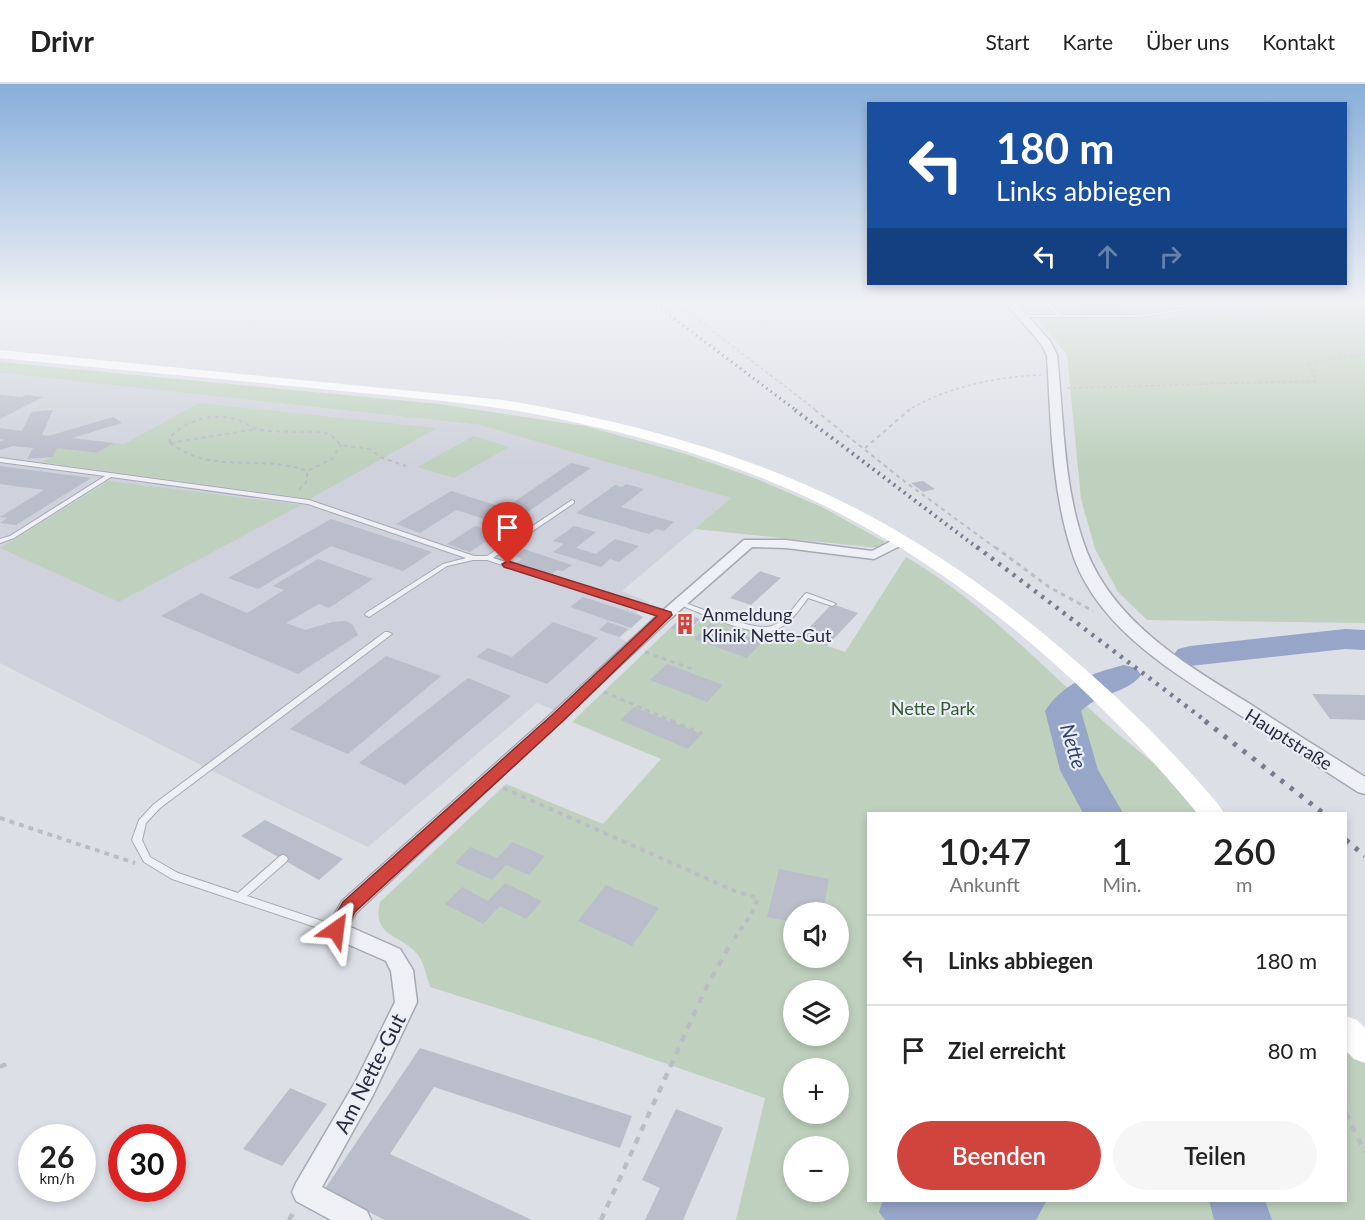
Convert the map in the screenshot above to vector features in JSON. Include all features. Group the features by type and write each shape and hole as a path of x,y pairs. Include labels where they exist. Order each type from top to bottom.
{"main road":[{"path":"11,355 456,398 561,415 650,436 743,466 829,501 901,540 1000,607 1108,699 1159,751 1209,812"},
{"path":"1347,1019 1365,1034"},
{"path":"1347,1031 1365,1049"}],"street":[{"name":"Hauptstraße","path":"1052,355 1064,496 1079,550 1091,577 1108,603 1147,643 1212,691 1365,787"},
{"path":"336,930 349,907 666,615 750,543 786,544 874,555 901,540"},
{"name":"Am Nette-Gut","path":"336,930 393,955 402,970 406,1002 365,1087 305,1192 342,1216"}],"lane":[{"path":"0,460 287,499 331,508 473,558"},
{"path":"0,541 12,537 110,475"},
{"path":"488,558 572,502"},
{"path":"369,615 445,565 473,558 488,558 666,615"},
{"path":"680,603 758,629 772,630 781,624 807,595 832,604"},
{"path":"336,930 175,876 147,859 137,840 142,822 157,806 213,762 388,634"},
{"path":"239,898 283,859"}],"path":[{"path":"744,355 865,448 904,481 1049,587 1099,614 1125,622"},
{"path":"1056,388 1314,381 1315,376 1308,363 1359,355"},
{"path":"865,448 908,411 933,397 972,386 1044,375"},
{"path":"257,429 231,417 216,416 179,428 170,437 170,443 181,454 207,462 228,464 278,462 295,465 307,471"},
{"path":"170,443 257,429 323,432 332,436 341,445 370,449 380,457 406,466"},
{"path":"307,471 332,459 341,445"},
{"path":"287,499 307,481 307,471"},
{"path":"633,647 692,669"},
{"path":"591,686 702,734"},
{"path":"488,781 735,891 758,898 752,913 739,929 704,992 601,1220"},
{"path":"0,819 175,876"},
{"path":"0,1067 6,1064"},
{"path":"1347,1115 1365,1152"}],"shaded area":[{"path":"0,373 480,425 732,498 622,591 649,602 636,613 643,617 620,638 627,642 554,710 537,703 368,847 0,663"}],"green space":[{"path":"1067,355 1365,355 1365,623 1147,620 1118,592 1095,549 1081,499"},
{"path":"0,362 439,404 585,426 686,454 757,479 824,508 885,542 879,548 695,529 731,498 480,425 0,373"},
{"path":"199,403 437,428 310,499 41,462 53,457 57,448 97,453 114,443 124,444"},
{"path":"474,436 509,447 454,478 417,467"},
{"path":"109,481 301,505 119,602 0,548"},
{"name":"Nette Park","path":"906,557 933,574 984,613 1103,721 1169,776 1203,812 867,812 867,1202 1347,1202 1347,1038 1365,1055 1365,1220 736,1220 765,1098 595,1039 430,987 418,955 384,929 378,913 380,902 506,784 603,824 661,759 572,722 670,628 685,634 709,613 781,637 793,634 845,652"}],"water":[{"path":"882,1202 1046,1202 1036,1220 885,1220 879,1212"}],"building":[{"path":"0,395 22,397 26,395 43,397 0,419"},
{"path":"53,410 42,435 48,436 113,417 122,423 72,438 114,443 97,453 57,448 53,457 27,459 33,448 13,446 0,450 0,441 5,440 0,439 0,428 22,431 31,412"},
{"path":"571,463 591,468 470,552 447,544 475,526 482,528 491,521 456,510 420,533 396,524 451,491 505,508"},
{"path":"0,466 91,478 16,525 0,523 8,518 0,517 44,490 0,484"},
{"path":"923,481 935,489 923,492 911,483"},
{"path":"626,484 644,489 621,507 674,522 664,531 656,529 649,534 576,513 615,485 622,487"},
{"path":"331,519 432,552 403,571 331,546 258,589 228,578"},
{"path":"574,526 596,532 576,548 596,554 615,539 639,546 619,562 610,559 601,567 553,552 564,544 553,541"},
{"path":"524,549 572,565 563,571 557,570 551,574 516,563 522,559 515,556"},
{"path":"318,559 373,579 329,608 319,604 286,623 305,630 332,622 346,621 353,625 358,635 298,674 161,616 201,593 247,613 284,590 273,586"},
{"path":"760,571 781,578 751,605 730,598"},
{"path":"583,597 643,617 631,628 570,607"},
{"path":"832,604 858,613 827,646 801,636"},
{"name":"Anmeldung Klinik Nette-Gut","path":"686,614 700,619 685,634 670,628"},
{"path":"553,622 598,638 547,684 476,657 488,648 512,657"},
{"path":"608,622 628,629 619,637 599,630"},
{"path":"710,624 762,642 747,658 694,639"},
{"path":"386,656 441,676 348,754 290,729"},
{"path":"667,664 723,685 707,702 650,680"},
{"path":"468,678 511,696 405,785 359,763"},
{"path":"1312,694 1365,695 1365,720 1330,719"},
{"path":"634,707 702,734 688,749 620,720"},
{"path":"265,820 343,859 319,880 241,836"},
{"path":"512,842 545,856 529,875 506,865 492,880 455,863 470,847 497,858"},
{"path":"779,869 829,879 825,902 783,902 783,920 767,917"},
{"path":"505,883 542,901 526,919 500,906 483,924 445,904 462,887 488,901"},
{"path":"606,885 659,908 632,946 578,921"},
{"path":"420,1048 632,1116 620,1148 434,1087 390,1154 532,1220 385,1220 324,1190"},
{"path":"290,1088 327,1104 282,1166 243,1149"},
{"path":"676,1109 723,1128 683,1220 645,1220 660,1188 642,1180"}],"waterway":[{"name":"Nette","path":"1190,656 1345,639 1365,640"},
{"name":"Nette","path":"1102,812 1079,770 1063,711 1081,693 1124,675"},
{"name":"Nette","path":"1238,1202 1243,1220"}],"railway":[{"path":"723,355 797,411"},
{"path":"795,410 979,549"},
{"path":"977,547 1207,722"},
{"path":"1205,721 1322,812"},
{"path":"1347,841 1365,856"}],"place":[{"name":"Anmeldung Klinik Nette-Gut","path":"685,624"}],"route":[{"path":"336,930 349,907 557,718 666,615 508,564"}]}
